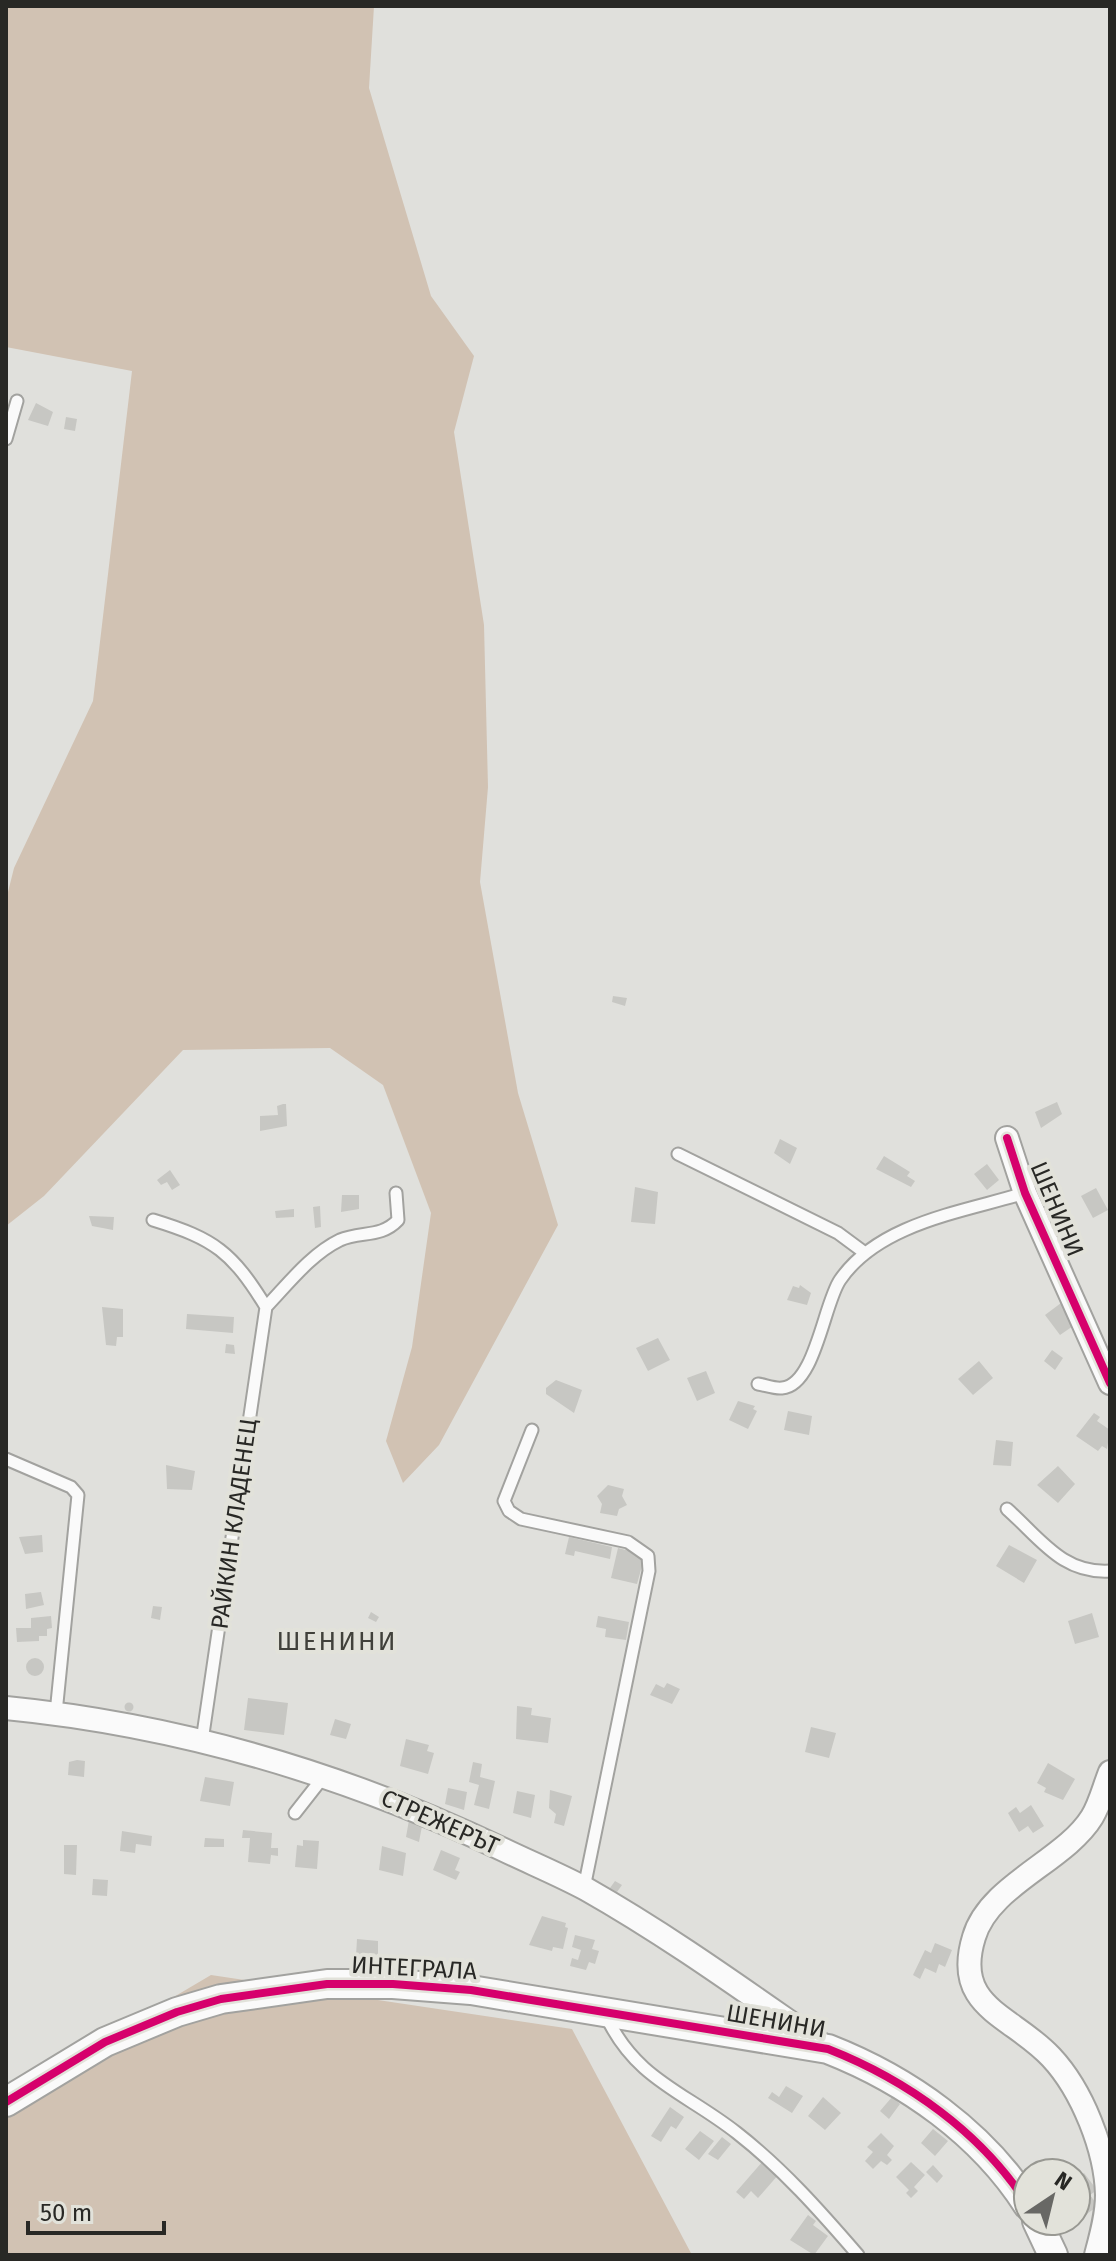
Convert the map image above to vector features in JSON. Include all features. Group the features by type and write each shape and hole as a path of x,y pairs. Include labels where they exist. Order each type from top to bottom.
{"street":[{"name":"ШЕНИНИ","path":"1007,1138 1025,1193 1110,1383"},
{"name":"СТРЕЖЕРЪТ","path":"6,1708 56,1713 202,1741 324,1775 440,1819 584,1888 683,1948 828,2049"},
{"path":"1096,2255 1107,2198 1103,2163 1087,2119 1052,2058 979,1999 969,1975 978,1925 1007,1892 1091,1819 1110,1772"},
{"name":"ИНТЕГРАЛА","path":"6,2102 44,2076 145,2024 221,1999 257,1993 349,1983 438,1986 604,2012"},
{"name":"ШЕНИНИ","path":"604,2012 828,2049 867,2064 920,2097 983,2149 1012,2185"}],"lane":[{"path":"6,439 17,401"},
{"path":"678,1154 838,1233 865,1253"},
{"path":"153,1220 195,1233 240,1265 266,1307 303,1268 341,1240 391,1227 398,1220 396,1193"},
{"name":"ШЕНИНИ","path":"758,1384 782,1388 795,1383 806,1371 839,1281 865,1253 898,1232 1025,1193"},
{"name":"РАЙКИН КЛАДЕНЕЦ","path":"202,1741 266,1307"},
{"path":"532,1430 504,1501 509,1511 521,1519 628,1542 648,1556 649,1571 584,1888"},
{"path":"6,1459 71,1487 78,1495 56,1713"},
{"path":"1007,1509 1057,1559 1074,1567 1110,1571"},
{"path":"295,1813 324,1775"},
{"path":"604,2012 619,2044 663,2085 734,2131 799,2186 858,2255"}],"shaded area":[{"path":"6,6 374,6 369,88 431,296 474,356 454,432 484,625 488,787 480,882 518,1093 558,1225 439,1445 403,1483 386,1441 412,1347 431,1213 383,1085 330,1048 183,1050 44,1196 6,1226 6,900 14,868 93,701 132,371 6,347"},
{"path":"211,1975 572,2029 692,2255 6,2255 6,2096"}],"building":[{"path":"36,403 53,412 48,426 28,420"},
{"path":"66,417 77,419 75,431 64,429"},
{"path":"613,996 627,998 625,1006 612,1002"},
{"path":"1057,1102 1062,1114 1041,1128 1035,1112"},
{"path":"286,1104 287,1126 260,1131 260,1116 278,1115 277,1106"},
{"path":"780,1139 797,1148 790,1164 774,1153"},
{"path":"884,1156 910,1172 907,1176 915,1181 911,1187 876,1169"},
{"path":"987,1164 999,1180 987,1190 974,1174"},
{"path":"170,1170 180,1185 172,1190 167,1182 161,1185 157,1180"},
{"path":"635,1187 658,1192 655,1224 631,1222"},
{"path":"1096,1188 1108,1210 1093,1218 1081,1196"},
{"path":"342,1195 359,1195 359,1209 341,1212"},
{"path":"320,1206 321,1227 315,1228 313,1207"},
{"path":"294,1209 294,1217 276,1218 275,1211"},
{"path":"89,1216 114,1217 113,1230 92,1226"},
{"path":"800,1285 811,1293 807,1305 787,1300 793,1286 799,1288"},
{"path":"1061,1303 1076,1324 1060,1335 1045,1315"},
{"path":"102,1307 123,1309 123,1337 117,1337 116,1346 106,1345"},
{"path":"187,1314 234,1317 233,1333 186,1329"},
{"path":"658,1338 670,1360 648,1371 636,1348"},
{"path":"226,1344 234,1345 235,1354 225,1353"},
{"path":"1052,1350 1063,1358 1055,1370 1044,1361"},
{"path":"979,1361 993,1378 973,1395 958,1379"},
{"path":"706,1371 715,1393 697,1401 687,1378"},
{"path":"556,1380 582,1390 574,1413 546,1394 546,1388"},
{"path":"738,1401 755,1406 753,1409 757,1411 748,1429 729,1420"},
{"path":"788,1411 812,1416 809,1435 784,1430"},
{"path":"1094,1413 1100,1417 1097,1421 1110,1430 1107,1449 1102,1446 1098,1451 1076,1436"},
{"path":"996,1440 1013,1442 1011,1466 993,1465"},
{"path":"166,1465 195,1471 192,1490 167,1489"},
{"path":"1058,1466 1075,1484 1058,1503 1037,1485"},
{"path":"608,1485 624,1489 622,1496 627,1505 619,1509 617,1516 600,1513 602,1504 597,1496"},
{"path":"42,1535 43,1552 25,1554 19,1537"},
{"path":"569,1537 612,1547 610,1559 575,1551 574,1556 565,1554"},
{"path":"1009,1545 1037,1560 1024,1583 996,1566"},
{"path":"618,1548 645,1555 637,1584 611,1578"},
{"path":"41,1592 44,1605 26,1609 25,1594"},
{"path":"153,1606 162,1607 160,1620 151,1618"},
{"path":"371,1612 379,1617 376,1622 368,1618"},
{"path":"1092,1613 1099,1637 1075,1644 1068,1621"},
{"path":"51,1616 52,1628 47,1629 47,1636 39,1636 39,1641 17,1642 16,1628 31,1628 31,1618"},
{"path":"598,1616 629,1622 626,1640 605,1637 606,1629 596,1627"},
{"path":"35,1658 44,1667 35,1676 26,1667"},
{"path":"667,1683 680,1689 672,1704 650,1695 656,1684 664,1688"},
{"path":"248,1698 288,1703 284,1735 244,1730"},
{"path":"129,1702 134,1707 129,1712 124,1707"},
{"path":"517,1706 532,1708 531,1715 551,1718 548,1743 516,1739"},
{"path":"335,1719 351,1724 346,1739 330,1735"},
{"path":"811,1727 836,1733 829,1758 805,1752"},
{"path":"406,1739 429,1745 427,1751 434,1753 428,1774 400,1766"},
{"path":"85,1761 84,1777 68,1775 69,1762"},
{"path":"473,1762 482,1764 480,1777 495,1781 489,1809 474,1805 479,1785 469,1782"},
{"path":"1048,1763 1075,1779 1063,1800 1044,1792 1046,1788 1037,1783"},
{"path":"205,1777 234,1782 230,1806 200,1801"},
{"path":"448,1788 467,1792 464,1810 445,1804"},
{"path":"550,1790 572,1796 564,1826 554,1823 556,1814 549,1808"},
{"path":"517,1791 535,1795 531,1818 513,1813"},
{"path":"1031,1805 1044,1826 1033,1833 1028,1826 1019,1832 1008,1813 1016,1807 1020,1813"},
{"path":"409,1820 422,1826 419,1842 406,1837"},
{"path":"243,1830 272,1833 271,1848 278,1848 278,1856 271,1855 270,1864 248,1862 250,1838 242,1838"},
{"path":"122,1831 152,1836 151,1846 136,1844 135,1853 120,1851"},
{"path":"205,1838 224,1839 224,1847 204,1847"},
{"path":"303,1840 319,1841 317,1869 295,1867 297,1845 303,1846"},
{"path":"64,1845 77,1845 76,1875 64,1874"},
{"path":"382,1846 406,1853 403,1876 379,1870"},
{"path":"441,1850 460,1858 455,1870 460,1872 456,1880 433,1870"},
{"path":"93,1879 108,1880 107,1896 92,1895"},
{"path":"615,1881 622,1885 617,1892 610,1888"},
{"path":"542,1916 566,1923 565,1927 568,1928 563,1949 553,1947 552,1951 529,1945"},
{"path":"575,1935 595,1940 592,1949 599,1951 595,1964 589,1962 586,1970 570,1966 572,1958 578,1960 581,1950 572,1947"},
{"path":"357,1939 378,1941 378,1958 356,1956"},
{"path":"935,1943 952,1950 945,1967 939,1964 936,1973 925,1968 920,1979 913,1975 925,1950 931,1953"},
{"path":"786,2086 803,2096 792,2113 768,2098 772,2092 779,2097"},
{"path":"823,2097 841,2113 825,2130 808,2116"},
{"path":"892,2097 900,2104 889,2119 880,2111"},
{"path":"670,2107 684,2117 676,2129 671,2126 661,2142 651,2136"},
{"path":"933,2129 948,2141 935,2156 921,2143"},
{"path":"700,2131 714,2141 699,2160 685,2149"},
{"path":"881,2133 894,2146 887,2155 892,2160 887,2165 881,2161 873,2169 865,2161 873,2152 867,2147"},
{"path":"722,2137 731,2144 718,2160 708,2154"},
{"path":"763,2161 779,2174 758,2198 751,2191 744,2199 736,2192"},
{"path":"911,2162 925,2175 914,2187 918,2191 911,2198 906,2193 909,2190 896,2177"},
{"path":"933,2165 943,2176 937,2183 926,2172"},
{"path":"808,2215 816,2221 813,2225 828,2236 814,2255 790,2240"}],"cycle path":[{"path":"1007,1138 1025,1193 1110,1383"},
{"path":"6,2102 105,2042 177,2012 221,1999 327,1984 393,1984 471,1990 828,2049 914,2093 965,2132 1012,2183"}],"district":[{"name":"ШЕНИНИ","path":"337,1641"}]}
